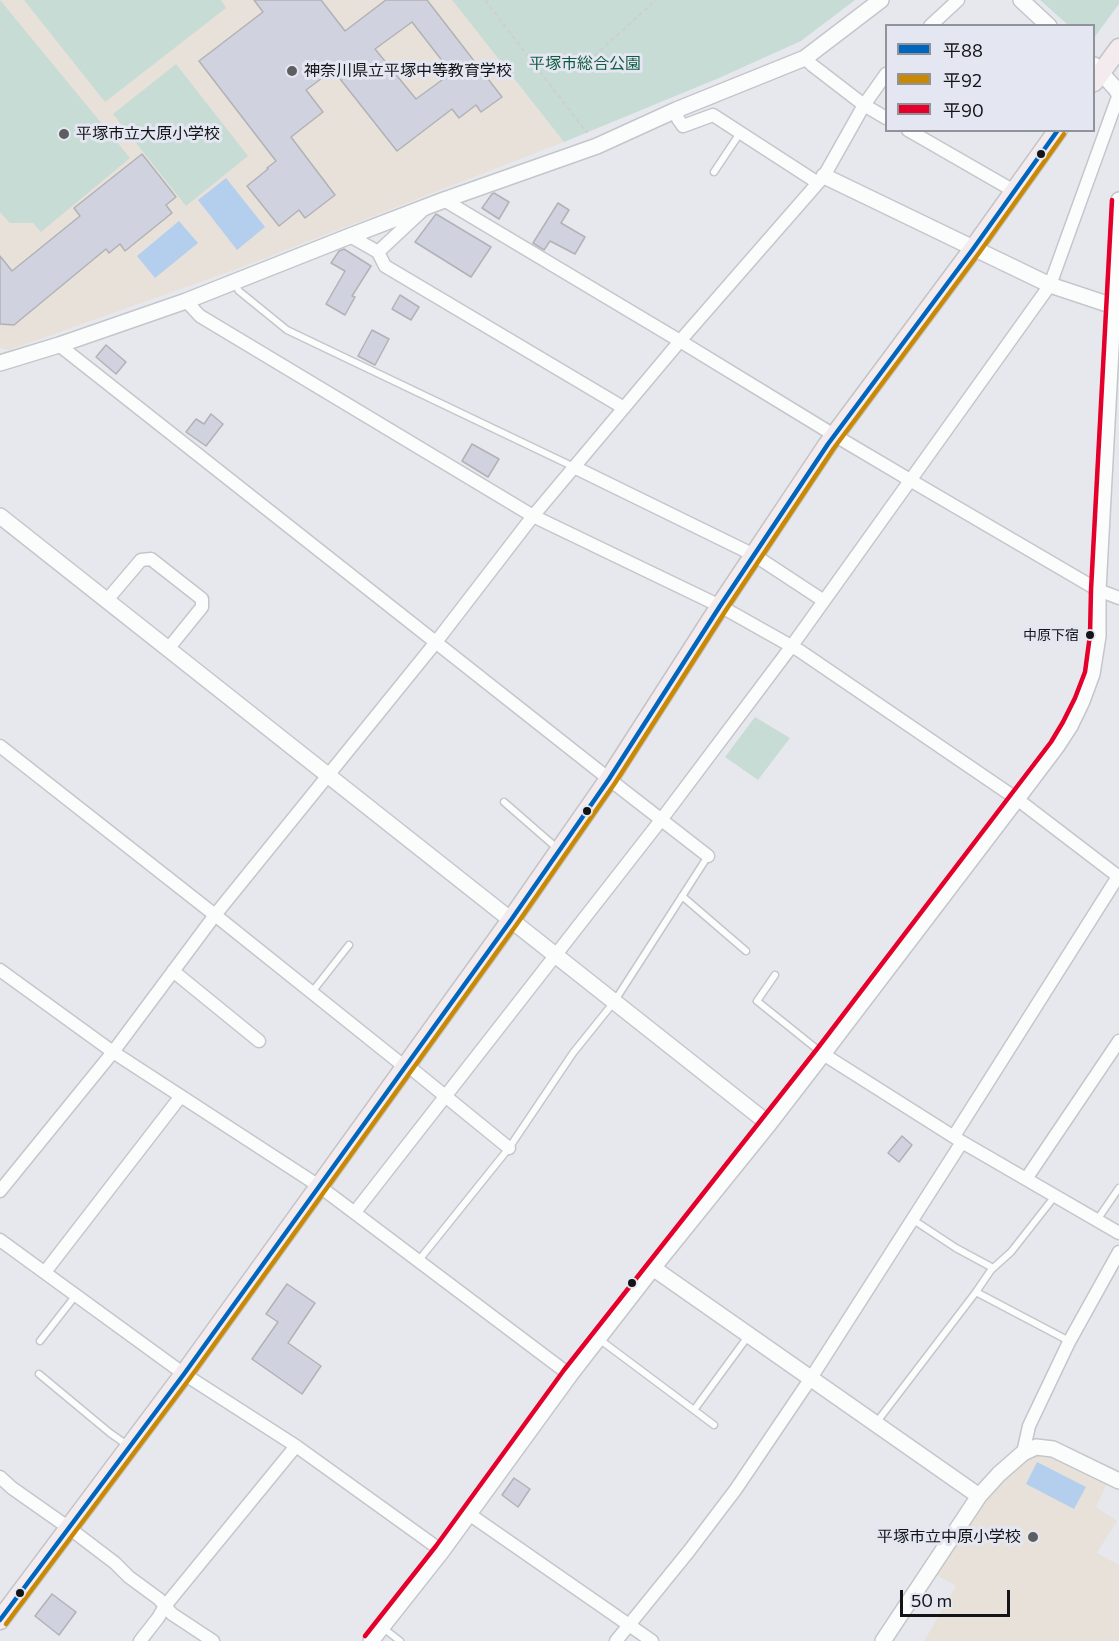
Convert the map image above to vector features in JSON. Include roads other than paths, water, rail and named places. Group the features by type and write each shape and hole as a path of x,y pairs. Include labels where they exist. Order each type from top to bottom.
{"main road":[{"path":"1096,73 1119,48"},
{"path":"0,1620 130,1447 560,851 834,435 973,249 1057,132"}],"street":[{"path":"0,363 60,345 186,301 444,200 597,146 676,110 805,58 881,0"},
{"path":"932,24 958,0"},
{"path":"1021,0 1047,24"},
{"path":"805,58 864,105 885,117"},
{"path":"355,1212 661,820 791,647 1050,285 1119,94 1096,73"},
{"path":"0,1191 113,1052 215,915 436,642 533,516 680,341 821,179 864,105 885,75"},
{"path":"676,110 683,126 713,115 821,179 1050,285 1116,307"},
{"path":"911,132 1014,191"},
{"path":"444,200 910,480 1098,590 1119,598"},
{"path":"371,1641 442,1551 599,1338 769,1124 1058,746 1082,701 1092,674 1098,636 1098,590 1116,307 1119,200"},
{"path":"378,252 427,207"},
{"path":"350,236 378,252 385,266 624,408"},
{"path":"186,301 200,316 533,516 720,606 800,651 1017,800 1119,876 958,1139 912,1220 811,1378 736,1489 616,1641"},
{"path":"60,345 708,856"},
{"path":"574,467 754,555 824,600"},
{"path":"0,516 769,1124"},
{"path":"107,600 141,560 151,559 202,599 202,607 168,649"},
{"path":"0,747 509,1148"},
{"path":"0,970 113,1052 319,1186 570,1376"},
{"path":"173,971 259,1041"},
{"path":"1026,1179 1119,1041"},
{"path":"823,1054 958,1139 1119,1233"},
{"path":"45,1272 181,1096"},
{"path":"0,1239 183,1374 296,1446 442,1551"},
{"path":"1023,1453 1029,1426 1069,1342 1119,1252"},
{"path":"653,1268 979,1496"},
{"path":"140,1641 165,1606 296,1446"},
{"path":"883,1641 979,1496 1023,1453 1036,1447 1053,1449 1119,1481"},
{"path":"0,1477 115,1563 129,1577 159,1599 171,1614 213,1641"},
{"path":"469,1514 652,1641"}],"lane":[{"path":"714,171 740,133"},
{"path":"234,282 239,291 287,330 574,467"},
{"path":"504,802 560,851"},
{"path":"419,1260 509,1148 573,1053 614,1002 708,856"},
{"path":"682,896 746,951"},
{"path":"312,992 349,945"},
{"path":"775,975 757,1001 823,1054"},
{"path":"1097,1220 1119,1188"},
{"path":"875,1423 993,1268 1011,1252 1055,1196"},
{"path":"912,1220 993,1268"},
{"path":"976,1292 1069,1342"},
{"path":"40,1341 76,1295"},
{"path":"694,1410 749,1334"},
{"path":"599,1338 714,1425"},
{"path":"39,1374 110,1434 130,1447"},
{"path":"382,1628 400,1641"}],"water":[{"path":"226,178 265,227 237,250 198,200"},
{"path":"179,221 198,243 155,278 137,256"},
{"path":"1037,1462 1086,1487 1074,1509 1026,1484"}],"place":[{"name":"神奈川県立平塚中等教育学校","path":"292,71"},
{"name":"平塚市立大原小学校","path":"64,134"},
{"name":"中原下宿","path":"1090,635"},
{"name":"平塚市立中原小学校","path":"1033,1537"}],"park label":[{"name":"平塚市総合公園","path":"585,64"}]}
